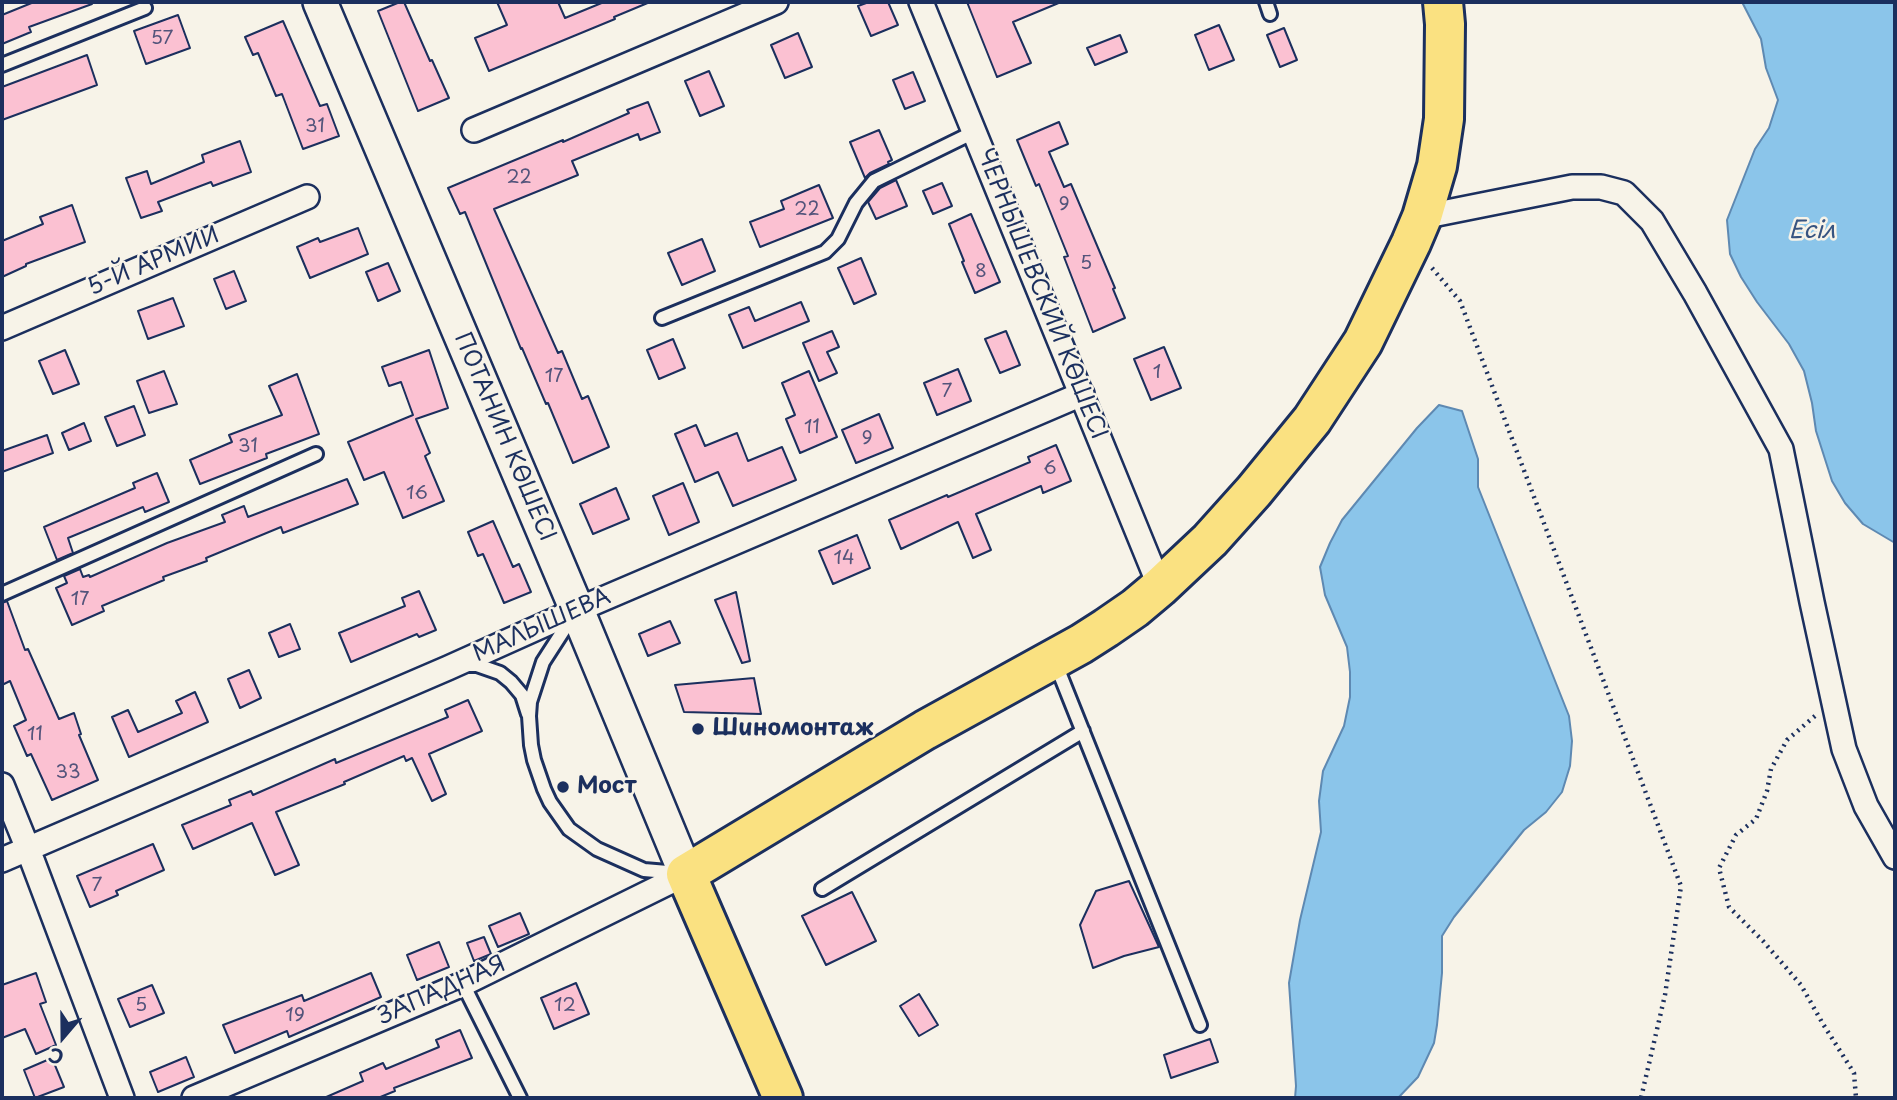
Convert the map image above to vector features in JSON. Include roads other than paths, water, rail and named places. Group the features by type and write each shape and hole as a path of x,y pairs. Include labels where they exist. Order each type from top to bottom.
{"highway":[{"path":"783,1098 686,874 925,730 1106,628 1160,587 1210,540 1254,491 1312,420 1363,342 1417,230 1437,166 1444,119 1444,2"}],"main road":[{"name":"ПОТАНИН КӨШЕСІ","path":"320,2 686,874"}],"street":[{"path":"474,130 776,2"},
{"name":"ЧЕРНЫШЕВСКИЙ КӨШЕСІ","path":"921,2 1160,587"},
{"path":"1417,230 1572,187 1601,187 1624,194 1652,221 1781,449 1844,748 1866,806 1895,857"},
{"name":"5-Й АРМИИ","path":"2,328 307,197"},
{"name":"МАЛЫШЕВА","path":"2,860 1082,394"},
{"path":"2,785 122,1098"},
{"name":"ЗАПАДНАЯ","path":"194,1098 463,984 686,874"}],"lane":[{"path":"2,65 145,8"},
{"path":"662,318 825,252 838,239 856,203 874,181 974,132"},
{"path":"2,594 316,454"},
{"path":"529,716 533,688 543,662 577,610"},
{"path":"1053,658 1200,1025"},
{"path":"448,668 477,665 499,673 512,682 522,695 529,716 534,760 544,789 569,829 597,849 644,870 686,874"},
{"path":"822,889 1083,732"},
{"path":"463,984 520,1098"}],"water":[{"name":"Есіл","path":"1742,2 1895,2 1895,543 1863,524 1845,503 1832,481 1816,431 1804,371 1789,344 1741,277 1730,254 1727,220 1755,149 1769,128 1778,100 1766,68 1761,39"},
{"path":"1439,405 1462,411 1478,459 1478,487 1569,716 1572,741 1570,766 1562,792 1546,812 1524,830 1454,917 1442,936 1442,973 1434,1043 1418,1077 1398,1098 1295,1098 1289,983 1300,920 1321,832 1319,801 1323,771 1344,726 1350,697 1347,647 1325,595 1320,567 1342,520"}],"place":[{"name":"Шиномонтаж","path":"698,729"},
{"name":"Мост","path":"563,787"}]}
